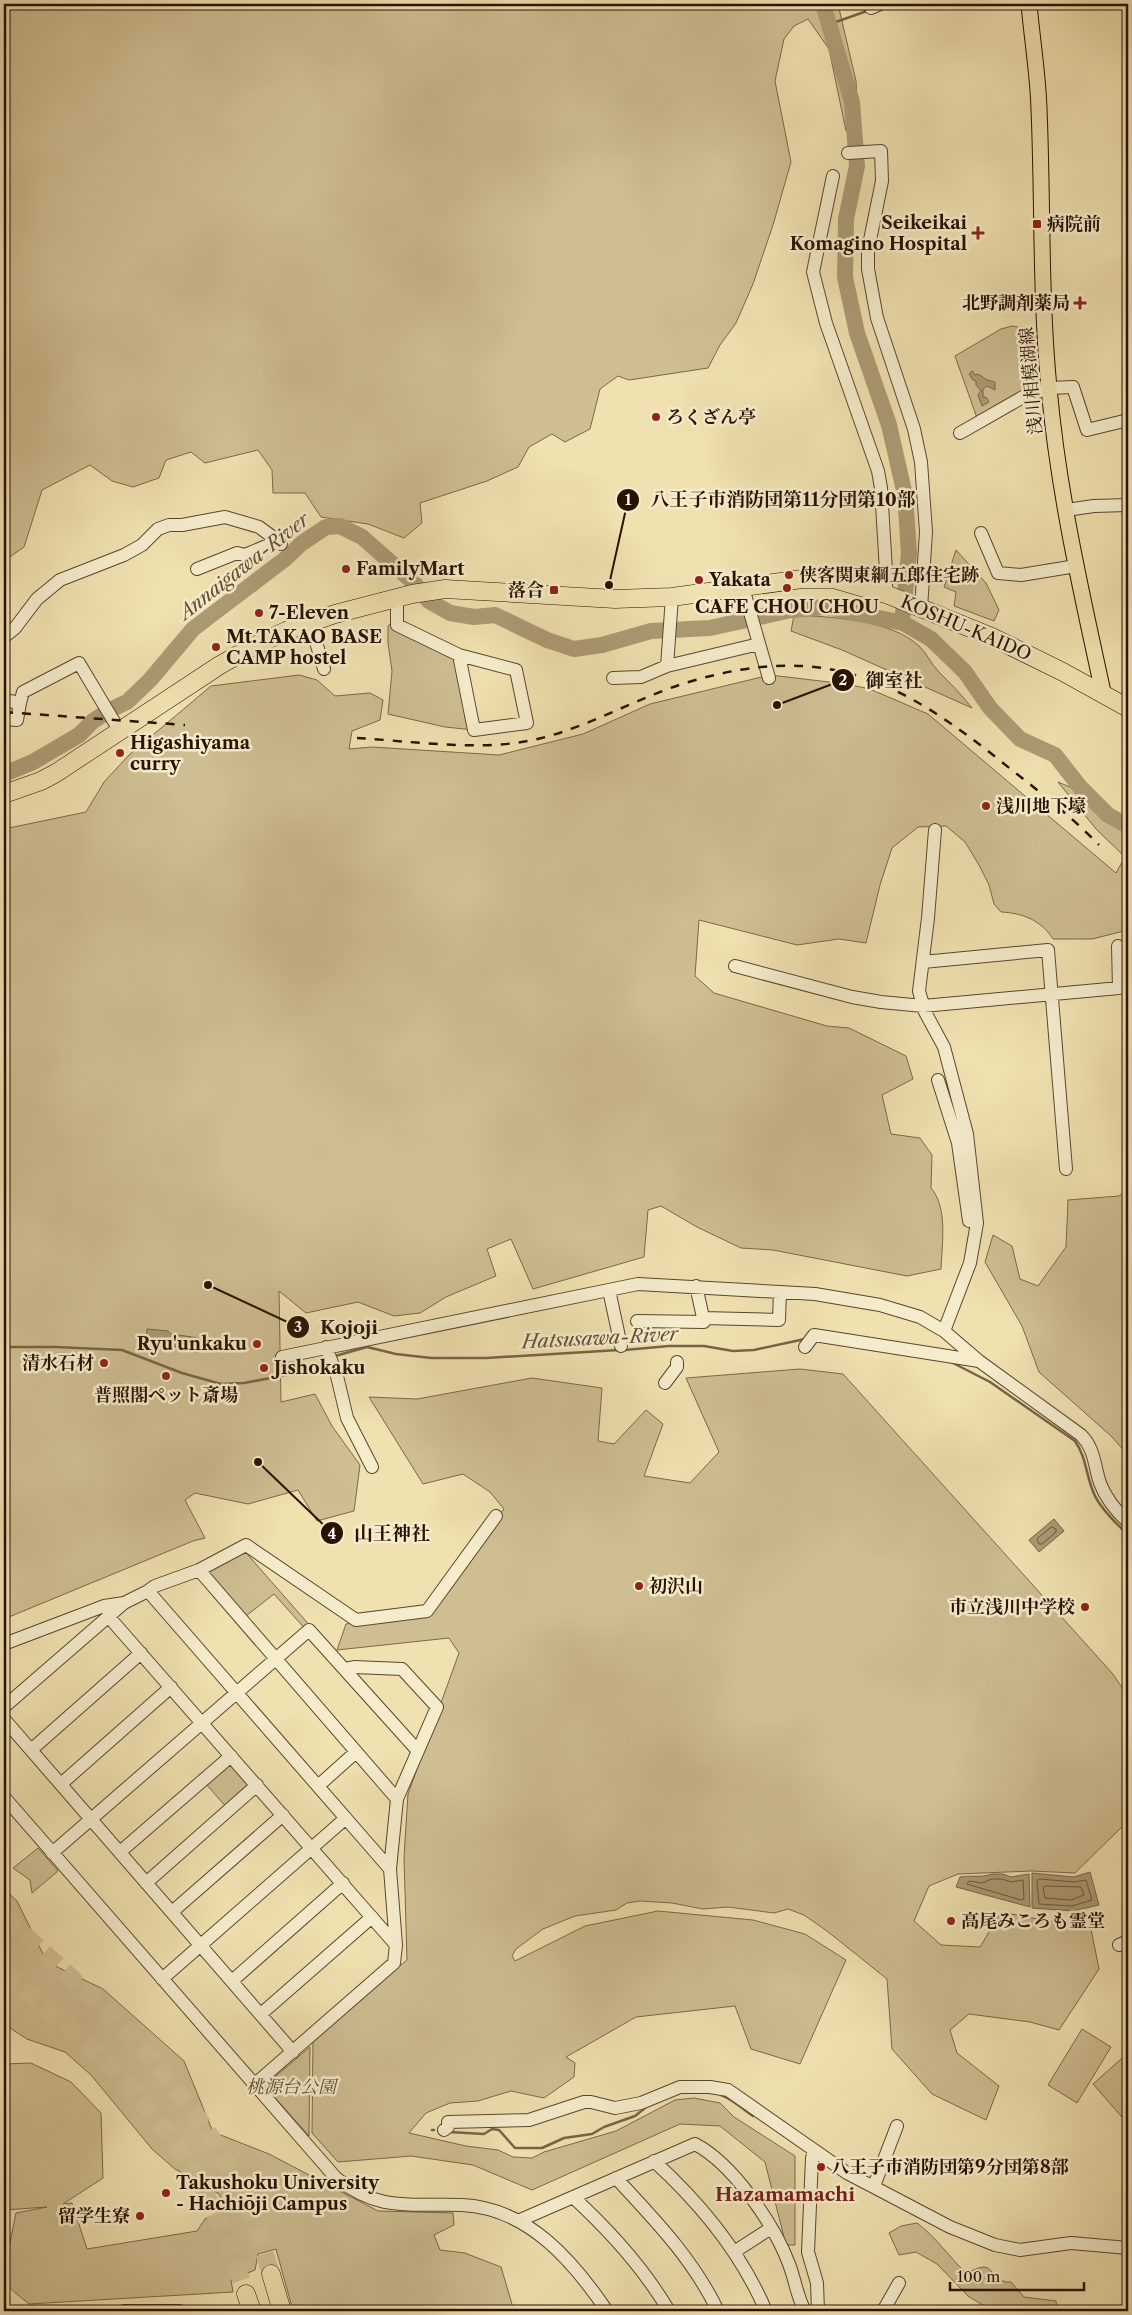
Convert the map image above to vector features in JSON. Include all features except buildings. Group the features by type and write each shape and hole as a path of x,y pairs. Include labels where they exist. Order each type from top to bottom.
{"highway":[{"name":"KOSHU-KAIDO","path":"404,596 436,590 489,591 615,599 745,596 802,579 822,578 853,583 888,595 1018,649 1103,692 1128,708"},
{"path":"4,794 41,781 56,773 117,726 254,646 310,622 358,607 404,596"},
{"path":"271,2274 281,2307"}],"main road":[{"name":"浅川相模湖線","path":"1029,4 1039,106 1042,245 1049,388 1066,510 1103,692"}],"street":[{"path":"870,4 871,8 880,4"},
{"path":"848,153 870,150 881,151 882,181 868,250 871,287 877,318 914,429 921,462 926,532 919,607"},
{"path":"832,176 813,272 826,323 878,472 882,495 888,595"},
{"path":"960,433 1014,401 1049,388 1073,387 1087,430 1128,420"},
{"path":"1066,510 1094,506 1128,505"},
{"path":"4,637 15,628 37,598 60,580 124,555 142,545 158,529 169,525 182,525 225,518 259,527 280,542 245,555 237,553 197,569"},
{"path":"981,533 998,573 1021,575 1076,566"},
{"path":"404,596 397,624 459,655 516,670 527,724 474,730 459,655"},
{"path":"745,596 769,678"},
{"path":"667,666 672,597"},
{"path":"310,622 324,669"},
{"path":"613,678 641,677 667,666 759,644"},
{"path":"4,719 17,720 23,692 80,663 117,726"},
{"path":"4,700 20,703"},
{"path":"935,830 919,991 922,1006 944,1047 967,1134 977,1222 970,1262 944,1331"},
{"path":"735,966 852,997 922,1006 1119,988 1118,946"},
{"path":"923,962 1048,950 1066,1169"},
{"path":"938,1080 960,1149 970,1227 962,1281"},
{"path":"282,1357 330,1356 638,1284 815,1294 880,1305 920,1317 944,1331 979,1361 1074,1429 1088,1442 1100,1482 1108,1500 1128,1522"},
{"path":"637,1321 704,1322 696,1286"},
{"path":"609,1290 621,1346"},
{"path":"703,1318 779,1320 780,1292"},
{"path":"805,1347 814,1336 979,1361"},
{"path":"330,1356 347,1418 372,1466"},
{"path":"665,1384 677,1367 677,1362"},
{"path":"4,1644 104,1606 124,1602 155,1586 199,1570 246,1545 356,1620 427,1611 496,1516"},
{"path":"199,1570 398,1799"},
{"path":"148,1591 390,1869"},
{"path":"4,1707 124,1602"},
{"path":"108,1616 396,1944"},
{"path":"52,1853 309,1630 417,1750"},
{"path":"31,1750 141,1653"},
{"path":"254,2085 391,1966 396,1956 390,1869 398,1799 417,1750 437,1707 402,1669 354,1667 345,1669"},
{"path":"61,1784 171,1687"},
{"path":"4,1719 293,2052"},
{"path":"318,1786 356,1752"},
{"path":"120,1852 231,1756"},
{"path":"146,1883 257,1785"},
{"path":"4,1797 326,2168 354,2190 372,2199 392,2204 475,2206 498,2212 518,2221 547,2239 558,2250 607,2311"},
{"path":"172,1912 283,1815"},
{"path":"162,1979 346,1818"},
{"path":"232,1981 343,1883"},
{"path":"261,2014 372,1917"},
{"path":"444,2130 448,2127 448,2122 529,2120 584,2102 615,2108 642,2103 680,2087 710,2087 728,2090 814,2151 848,2172 950,2227 995,2245 1020,2250 1071,2243 1128,2248"},
{"path":"874,2186 897,2126"},
{"path":"518,2221 692,2144 698,2145 739,2182 771,2228 789,2264 805,2311"},
{"path":"814,2151 812,2158 808,2248 817,2282 818,2311"},
{"path":"654,2161 699,2206 734,2252 763,2310"},
{"path":"616,2178 666,2231 692,2265 718,2311"},
{"path":"573,2197 626,2250 649,2279 669,2311"},
{"path":"734,2252 771,2228"},
{"path":"882,2311 899,2283"},
{"path":"124,2311 180,2311"}],"green space":[{"path":"4,4 838,4 856,81 858,121 846,131 829,49 808,19 794,26 784,39 775,81 791,162 773,225 753,284 736,323 720,345 708,368 629,380 618,376 600,389 590,429 565,442 552,434 529,447 518,467 487,481 420,503 422,523 404,538 368,524 321,517 305,493 273,493 272,470 258,450 205,463 191,452 166,460 159,478 133,487 112,481 90,465 42,490 24,547 4,561"},
{"path":"1012,326 1028,329 1041,342 1045,387 977,418 955,356 1001,329"},
{"path":"956,550 986,583 999,610 994,621 954,606 956,592 944,587"},
{"path":"794,615 860,621 892,630 907,637 922,649 936,668 972,708 842,650 791,631"},
{"path":"396,619 459,655 474,730 445,727 388,714 392,671 388,643 388,626"},
{"path":"299,675 317,680 335,696 370,693 383,700 380,720 352,731 349,749 372,747 499,755 583,734 650,704 770,675 846,684 870,689 928,714 1116,873 1125,857 1096,829 1058,782 1070,787 1098,814 1128,833 1128,930 1092,939 1053,939 1037,922 1024,916 1001,912 994,904 989,885 965,842 946,826 918,827 892,848 880,885 866,943 839,939 797,945 699,920 695,976 714,993 827,1026 849,1028 906,1056 913,1079 882,1095 891,1134 920,1138 932,1155 931,1188 940,1205 943,1226 941,1269 907,1276 773,1250 741,1248 697,1227 661,1206 648,1210 644,1257 533,1289 511,1239 487,1249 496,1276 446,1297 420,1313 394,1316 358,1302 306,1313 279,1291 281,1402 315,1394 332,1426 360,1465 354,1511 317,1521 298,1490 248,1504 195,1493 185,1500 205,1538 193,1541 4,1619 4,829 86,812 104,782 129,755 211,686"},
{"path":"1128,1189 1128,1455 1111,1436 1039,1372 1022,1326 985,1262 993,1235 1012,1246 1020,1279 1038,1286 1066,1247 1068,1200 1119,1196"},
{"path":"800,1369 843,1374 1112,1673 1128,1696 1128,1821 1075,1873 1031,1871 958,1874 929,1886 914,1921 941,1945 980,1947 1001,1912 1091,1929 1099,1969 1059,2030 1030,2022 969,2014 950,2030 957,2053 999,2086 986,2120 932,2094 892,2049 887,1979 827,1931 804,1915 788,1909 774,1913 728,1907 703,1909 672,1903 640,1901 627,1903 616,1910 575,1916 543,1929 516,1949 512,1956 515,1961 585,1926 658,1911 753,1920 805,1934 846,1960 800,2064 751,2049 735,2006 636,2017 566,2057 575,2063 574,2077 544,2098 511,2091 478,2101 450,2103 426,2113 409,2133 466,2146 498,2150 513,2157 532,2158 544,2152 616,2131 675,2100 694,2098 720,2103 734,2117 795,2156 795,2245 786,2245 765,2162 720,2126 680,2124 532,2190 473,2165 411,2156 338,2162 312,2133 313,2039 407,1960 404,1857 408,1794 459,1653 449,1638 337,1650 346,1624 429,1613 504,1509 490,1492 463,1474 423,1484 369,1397 417,1399 532,1378 602,1388 598,1441 614,1444 646,1410 663,1424 644,1476 690,1483 719,1452 686,1378"},
{"path":"241,1547 312,1628 307,1631 274,1594 241,1620 199,1570"},
{"path":"230,1762 252,1787 228,1809 206,1784"},
{"path":"38,1848 58,1871 32,1893 30,1880 13,1868"},
{"name":"Takushoku University - Hachiōji Campus","path":"4,1889 17,1901 47,1962 103,1989 184,2061 213,2132 269,2154 378,2211 453,2213 454,2225 434,2235 440,2250 465,2253 501,2267 514,2311 293,2311 276,2249 258,2254 255,2270 231,2280 233,2292 29,2304 10,2287 4,2273 16,2213 47,2207 4,2210 4,2064 31,2063 71,2082 101,2113 103,2178 63,2204 72,2203 87,2249 197,2231 205,2219 226,2210 219,2194 175,2169 152,2149 91,2075 65,2052 27,2039 4,2024"},
{"path":"1082,2029 1111,2047 1077,2103 1048,2085"},
{"name":"桃源台公園","path":"310,2047 309,2136 270,2092 270,2081"},
{"path":"1128,2053 1128,2124 1093,2084"},
{"path":"917,2223 930,2234 966,2273 986,2267 1001,2280 1011,2282 1024,2297 1056,2301 1057,2311 989,2309 968,2296 937,2264 916,2252 899,2255 889,2233 901,2226"}],"water":[{"path":"972,371 975,375 978,374 987,380 995,382 995,390 987,386 983,389 983,397 986,397 989,402 982,406 978,395 981,391 976,385 976,381 969,374"},
{"path":"147,1329 168,1331 171,1334 199,1338 198,1353 146,1339"},
{"path":"1054,1519 1064,1531 1039,1552 1029,1540"},
{"path":"1090,1872 1099,1905 1073,1911 1032,1908 1032,1873 1074,1877"},
{"path":"1003,1874 1011,1877 1029,1874 1030,1907 956,1887 960,1877"}],"waterway":[{"path":"823,4 852,102 857,166 846,219 845,277 857,333 889,425 905,495 909,553 903,613"},
{"path":"830,24 867,11"},
{"name":"Annaigawa-River","path":"4,774 33,762 79,735 93,721 110,710 127,702 150,680 193,629 285,559 302,543 326,527 340,526 362,537 413,582 429,601 450,613 474,617 495,615 547,640 574,649 602,645 651,631 710,628 791,610 826,607 903,623 931,639 965,672 990,708 1020,739 1055,755 1080,787 1108,815 1128,826"},
{"name":"Hatsusawa-River","path":"625,1350 669,1346 704,1346 733,1351 754,1350 805,1339"},
{"name":"Hatsusawa-River","path":"4,1347 122,1350 182,1373 221,1384 244,1383 297,1373 328,1360"},
{"name":"Hatsusawa-River","path":"335,1356 367,1347 396,1354 431,1358 486,1358 619,1350"},
{"name":"Hatsusawa-River","path":"951,1362 990,1382 1075,1441 1082,1454 1097,1500 1128,1534"},
{"path":"721,2095 753,2116"},
{"path":"449,2132 484,2134 492,2129 499,2130 515,2148 542,2148 564,2138 592,2134 604,2127 635,2116 645,2108"}],"tunnel":[{"path":"4,1917 104,2009 166,2076 193,2111 218,2149 240,2188 254,2220 271,2274"},
{"path":"4,1971 85,2042 136,2094 159,2122 180,2151 213,2209 246,2294"}],"railway":[{"path":"357,738 464,745 507,744 528,741 570,729 692,681 740,670 783,666 822,668 859,676 895,690 930,710 966,734 1040,792 1099,845"},
{"path":"4,712 185,725"}],"place":[{"name":"病院前","path":"1037,224"},
{"name":"Seikeikai Komagino Hospital","path":"978,233"},
{"name":"北野調剤薬局","path":"1080,303"},
{"name":"ろくざん亭","path":"656,417"},
{"name":"FamilyMart","path":"346,569"},
{"name":"侠客関東綱五郎住宅跡","path":"789,575"},
{"name":"Yakata","path":"699,580"},
{"name":"八王子市消防団第11分団第10部","path":"609,585"},
{"name":"CAFE CHOU CHOU","path":"787,588"},
{"name":"落合","path":"554,590"},
{"name":"7-Eleven","path":"259,613"},
{"name":"Mt.TAKAO BASE CAMP hostel","path":"216,647"},
{"name":"御室社","path":"777,705"},
{"name":"Higashiyama curry","path":"120,753"},
{"name":"浅川地下壕","path":"986,806"},
{"name":"Kojoji","path":"208,1285"},
{"name":"Ryu'unkaku","path":"257,1344"},
{"name":"清水石材","path":"104,1363"},
{"name":"Jishokaku","path":"264,1368"},
{"name":"普照閣ペット斎場","path":"166,1376"},
{"name":"山王神社","path":"258,1462"},
{"name":"初沢山","path":"639,1586"},
{"name":"市立浅川中学校","path":"1085,1607"},
{"name":"高尾みころも霊堂","path":"951,1921"},
{"name":"八王子市消防団第9分団第8部","path":"821,2167"},
{"name":"Takushoku University - Hachiōji Campus","path":"166,2193"},
{"name":"留学生寮","path":"140,2216"}],"district":[{"name":"Hazamamachi","path":"785,2194"}]}
